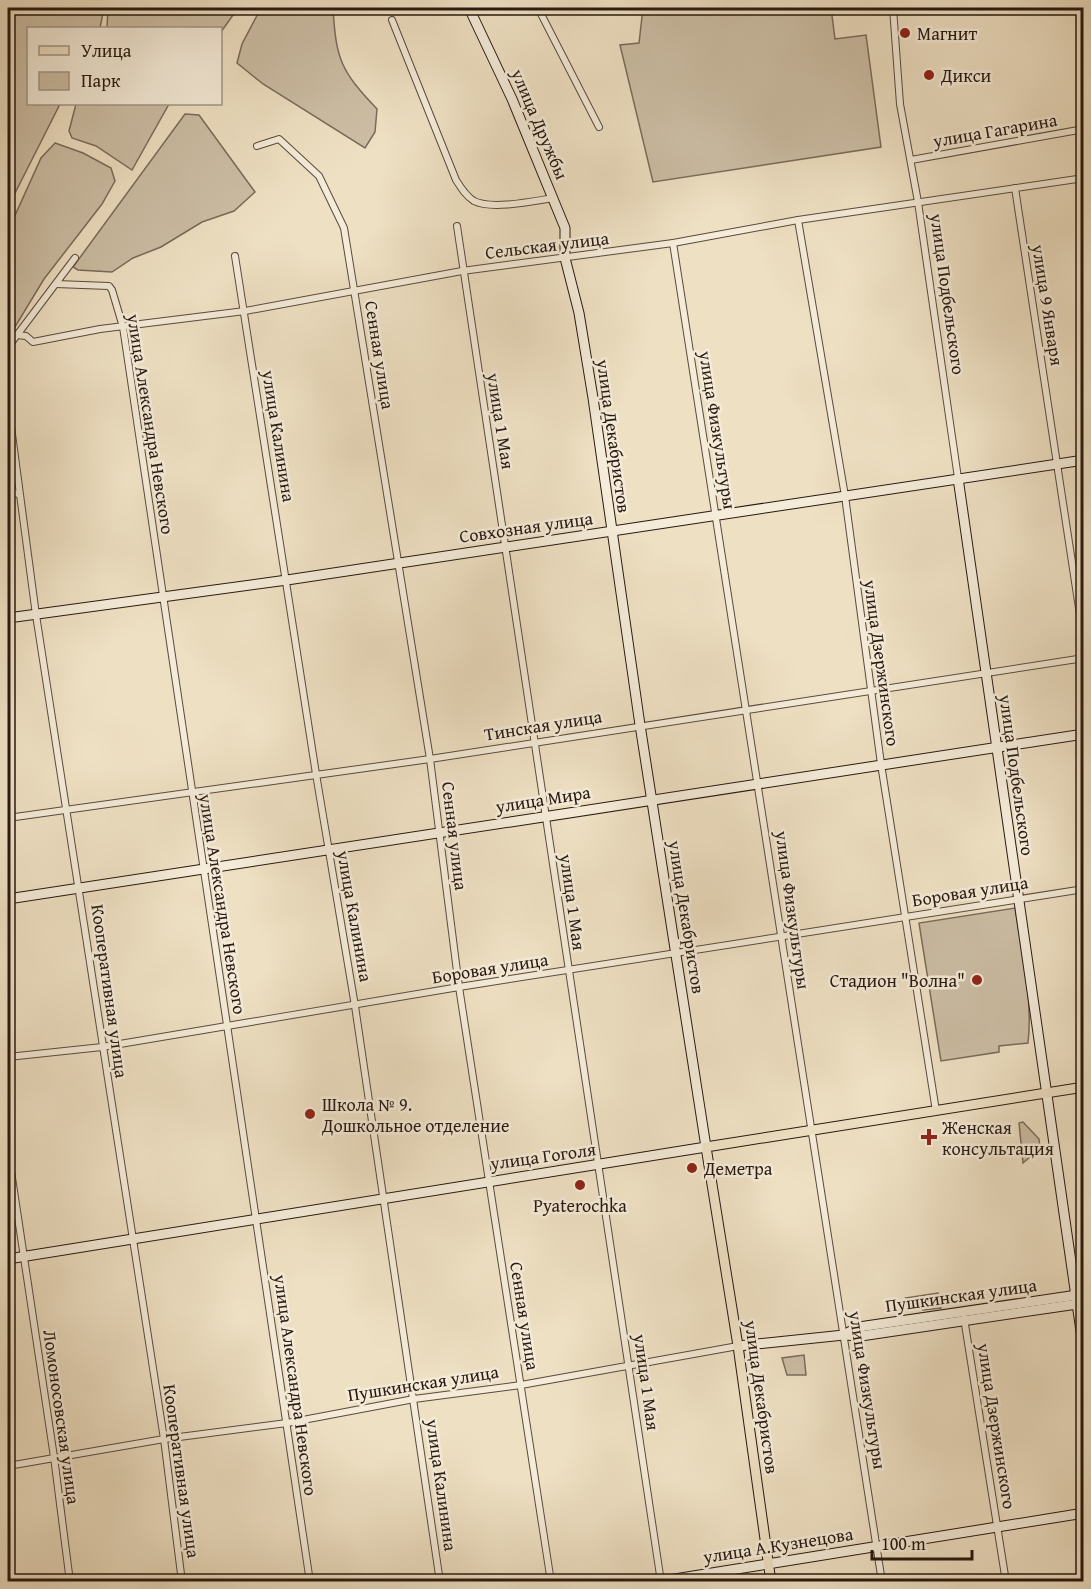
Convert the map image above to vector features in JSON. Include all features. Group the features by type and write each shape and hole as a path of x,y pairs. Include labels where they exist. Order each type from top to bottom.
{"main road":[{"name":"улица Дружбы","path":"470,8 554,198 565,228 565,258"},
{"name":"улица Декабристов","path":"565,258 581,323 640,725 738,1346 771,1581"},
{"name":"Совхозная улица","path":"8,618 286,580 1083,460"},
{"name":"улица Подбельского","path":"958,478 1045,1093 1080,1299 1083,1353"},
{"name":"улица Мира","path":"8,899 439,833 546,814 760,785 881,764 995,749 1083,734"},
{"name":"улица Гоголя","path":"8,1259 489,1180 599,1165 1083,1087"},
{"name":"Пушкинская улица","path":"738,1346 844,1335 859,1327 964,1316 1080,1299"},
{"name":"улица А.Кузнецова","path":"659,1581 1083,1514"}],"street":[{"path":"538,8 599,127"},
{"name":"улица Гагарина","path":"893,8 900,104 918,202"},
{"path":"392,20 447,160 465,194 475,201 487,204 554,198"},
{"name":"улица Гагарина","path":"911,160 1083,129"},
{"name":"Сенная улица","path":"257,146 279,139 319,176 344,228 396,562 430,759 459,987 551,1581"},
{"name":"Сельская улица","path":"17,335 26,336 33,342 123,327 245,311 462,271 674,243 798,220 1083,178"},
{"name":"улица 9 Января","path":"1015,188 1083,641"},
{"name":"улица Подбельского","path":"918,202 958,478"},
{"name":"улица Дзержинского","path":"798,220 845,496 870,692 936,1111"},
{"name":"улица 1 Мая","path":"457,226 568,971 630,1366 659,1581"},
{"name":"улица Физкультуры","path":"674,243 760,785 809,1131 844,1335 882,1581"},
{"name":"улица Калинина","path":"235,256 315,774 355,1006 440,1581"},
{"path":"8,347 75,258"},
{"name":"улица Александра Невского","path":"56,284 109,286 123,327 310,1581"},
{"name":"Кооперативная улица","path":"8,404 18,494 164,1439 182,1581"},
{"path":"8,490 18,494"},
{"name":"Тинская улица","path":"8,818 430,759 1083,658"},
{"name":"Боровая улица","path":"8,1057 102,1047 459,987 1083,889"},
{"name":"Ломоносовская улица","path":"8,1151 54,1457 69,1581"},
{"name":"улица Дзержинского","path":"964,1316 1006,1581"},
{"name":"Пушкинская улица","path":"8,1466 164,1439 287,1423 414,1399 521,1385 738,1346"}],"green space":[{"path":"8,8 104,8 100,27 27,27 27,105 59,105 8,207"},
{"path":"108,8 238,8 222,31 222,27 107,27"},
{"path":"261,8 333,8 336,40 343,64 355,84 377,109 375,132 365,148 263,84 237,63 242,44"},
{"path":"643,8 831,8 835,39 866,35 881,147 653,182 620,45 639,43"},
{"path":"76,105 168,105 132,170 96,146 72,138 69,131"},
{"path":"185,114 199,115 255,192 234,211 202,222 161,247 133,258 112,272 78,270 73,267"},
{"path":"55,143 83,153 111,168 115,181 102,204 44,279 15,327 8,326 8,231 41,158"},
{"name":"Стадион \"Волна\"","path":"1015,908 1028,993 1028,1043 999,1046 999,1052 941,1061 919,923"},
{"path":"1023,1122 1039,1139 1040,1148 1023,1163 1019,1123"},
{"path":"938,1293 941,1308 923,1310 906,1298"},
{"path":"804,1355 806,1375 787,1375 782,1358"}],"place":[{"name":"Магнит","path":"905,33"},
{"name":"Дикси","path":"929,75"},
{"name":"Стадион \"Волна\"","path":"977,980"},
{"name":"Школа № 9. Дошкольное отделение","path":"310,1114"},
{"name":"Женская консультация","path":"929,1137"},
{"name":"Деметра","path":"692,1168"},
{"name":"Pyaterochka","path":"580,1185"}]}
